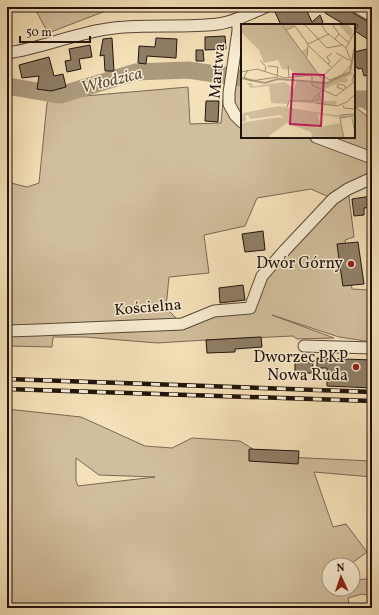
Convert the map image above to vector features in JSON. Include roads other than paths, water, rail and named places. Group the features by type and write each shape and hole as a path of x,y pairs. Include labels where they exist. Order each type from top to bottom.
{"street":[{"path":"7,53 24,51 70,37 113,28 219,24 238,19 266,7"},
{"path":"357,7 372,16"},
{"name":"Martwa","path":"238,19 238,31 229,104 234,115 241,121"},
{"path":"319,138 372,158"},
{"name":"Kościelna","path":"7,330 182,324 214,311 250,308 262,276 285,250 333,199 348,189 372,178"},
{"path":"304,346 372,348"}],"waterway":[{"name":"Włodzica","path":"7,86 60,95 136,72 188,70 241,78"},
{"name":"Włodzica","path":"355,99 372,99"}],"railway":[{"path":"7,379 372,392"},
{"path":"7,389 372,401"}],"place":[{"name":"Dwór Górny","path":"351,264"},
{"name":"Dworzec PKP Nowa Ruda","path":"356,367"}]}
